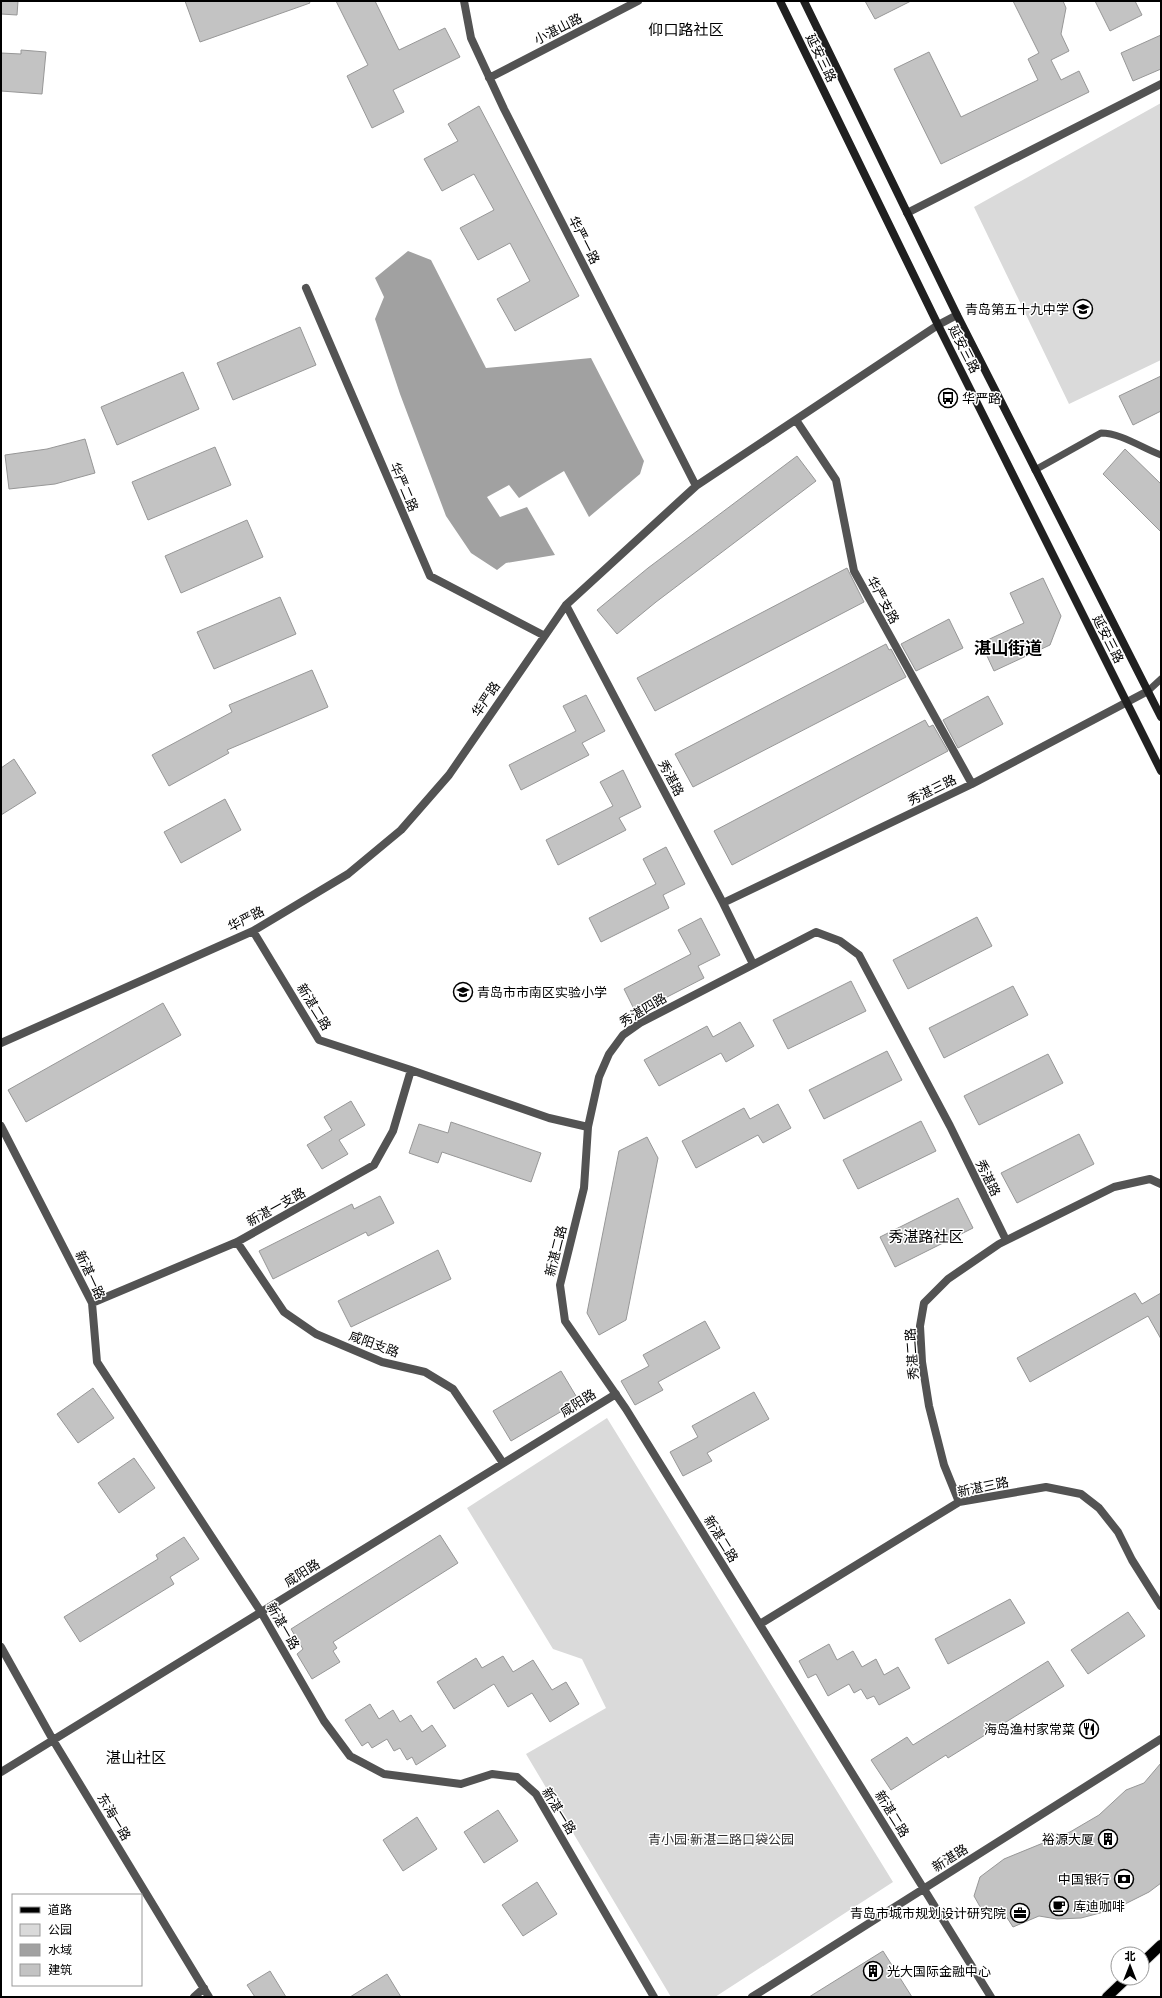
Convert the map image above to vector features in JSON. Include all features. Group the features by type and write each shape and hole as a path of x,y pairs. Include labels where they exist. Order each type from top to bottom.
{"main road":[{"name":"延安三路","path":"780,1 938,325 1161,771"},
{"name":"延安三路","path":"804,1 957,315 1161,717"},
{"path":"1150,1955 1161,1945"},
{"path":"1107,1997 1119,1986"}],"street":[{"name":"华严一路","path":"464,1 471,38 489,78 696,486"},
{"name":"小湛山路","path":"489,78 638,1"},
{"path":"907,213 1161,84"},
{"name":"华严二路","path":"306,288 430,576 543,635"},
{"name":"华严路","path":"1,1043 253,931 348,874 401,830 449,775 543,635 566,605 696,486 938,325 957,315"},
{"name":"华严支路","path":"796,420 836,480 854,572 972,784"},
{"name":"秀湛路","path":"566,605 723,903 753,964 816,932 840,941 859,955 950,1126 1006,1240"},
{"name":"秀湛三路","path":"723,903 972,784 1148,691"},
{"name":"新湛二路","path":"253,931 319,1040 549,1118 588,1127"},
{"name":"秀湛四路","path":"584,1188 588,1127 599,1077 609,1054 623,1034 640,1023 753,964"},
{"name":"新湛一支路","path":"92,1302 237,1242 374,1165 393,1132 411,1070"},
{"name":"新湛一路","path":"1,1126 92,1302 97,1362 261,1612 324,1720 350,1756 384,1774 461,1784 492,1774 517,1777 536,1794 654,1997"},
{"name":"秀湛二路","path":"959,1502 944,1465 929,1406 922,1362 920,1326 924,1303 948,1279 1006,1240 1114,1187 1150,1179 1161,1184"},
{"name":"新湛二路","path":"584,1188 560,1285 565,1320 616,1394 991,1997"},
{"name":"咸阳支路","path":"237,1242 284,1312 316,1334 382,1362 425,1372 453,1389 503,1463"},
{"name":"咸阳路","path":"1,1772 616,1394"},
{"name":"新湛三路","path":"760,1624 959,1502 1046,1487 1081,1494 1099,1508 1118,1532 1132,1560 1161,1606"},
{"name":"东海一路","path":"1,1647 53,1740 209,1997"},
{"name":"新湛路","path":"752,1997 1161,1739"},
{"path":"194,1997 204,1988"}],"lane":[{"path":"1035,470 1101,434 1107,433 1123,438 1161,455"},
{"path":"1148,691 1161,679"}],"green space":[{"name":"青岛第五十九中学","path":"1161,103 1161,360 1069,404 974,207"},
{"name":"青小园·新湛二路口袋公园","path":"607,1418 893,1882 715,1997 671,1997 526,1754 606,1708 582,1659 553,1649 467,1508"}],"water":[{"path":"408,251 431,260 486,368 591,358 644,461 640,474 589,517 564,471 519,498 509,485 487,497 500,517 527,507 555,555 506,563 497,570 471,553 446,516 400,394 375,319 384,297 375,278"}],"building":[{"path":"1,1 18,1 17,15 1,14"},
{"path":"185,1 309,1 310,3 200,42"},
{"path":"336,1 375,1 399,50 445,28 460,57 393,90 404,112 372,128 347,76 368,65"},
{"path":"865,1 911,1 875,19"},
{"path":"1013,1 1063,1 1066,8 1061,34 1069,51 1051,60 1061,80 1079,71 1089,92 941,164 894,69 929,52 961,117 1038,80 1028,59 1039,53"},
{"path":"1095,1 1135,1 1142,15 1110,31"},
{"path":"1161,35 1161,69 1133,81 1121,53"},
{"path":"21,50 46,52 42,94 1,91 1,53 21,54"},
{"path":"479,106 579,296 515,331 497,299 530,281 510,243 478,260 460,228 494,210 474,174 442,191 424,159 458,141 448,124"},
{"path":"300,327 316,365 233,400 217,363"},
{"path":"183,372 199,409 117,445 101,407"},
{"path":"1161,376 1161,411 1133,425 1119,396"},
{"path":"85,439 95,473 55,484 9,489 5,455 47,449"},
{"path":"215,447 231,485 148,520 132,482"},
{"path":"1125,449 1161,484 1161,532 1103,474"},
{"path":"797,456 816,481 656,602 617,634 597,610 648,568"},
{"path":"247,520 263,557 181,593 165,556"},
{"path":"847,568 864,602 655,711 637,678"},
{"path":"1043,578 1061,616 1050,645 994,671 981,643 1024,623 1010,593"},
{"path":"280,597 296,634 214,669 197,632"},
{"path":"949,619 963,648 916,671 901,644"},
{"path":"886,644 889,650 891,649 906,677 693,787 675,754"},
{"path":"312,670 328,707 227,750 229,753 169,786 152,755 232,712 229,705"},
{"path":"586,695 605,731 582,743 589,755 521,790 509,765 576,731 563,706"},
{"path":"988,696 1003,724 958,748 943,720"},
{"path":"925,720 929,727 933,725 948,751 732,865 714,831"},
{"path":"14,759 36,793 1,815 1,768"},
{"path":"623,770 641,807 619,818 626,830 558,865 546,840 613,806 600,782"},
{"path":"225,799 241,830 181,863 164,832"},
{"path":"666,847 685,884 663,895 669,908 601,942 589,918 656,884 643,859"},
{"path":"977,917 992,946 908,989 893,960"},
{"path":"701,918 720,955 698,966 704,978 636,1013 624,989 691,954 678,930"},
{"path":"851,981 866,1011 788,1049 773,1020"},
{"path":"1013,986 1028,1015 944,1058 929,1028"},
{"path":"163,1003 181,1035 26,1122 8,1090"},
{"path":"740,1022 754,1046 726,1062 721,1053 659,1086 644,1060 707,1026 713,1037"},
{"path":"887,1051 902,1080 824,1119 809,1090"},
{"path":"1048,1054 1063,1083 979,1125 964,1096"},
{"path":"351,1101 365,1125 339,1140 348,1154 322,1169 307,1145 332,1130 324,1117"},
{"path":"778,1104 791,1128 763,1143 758,1135 696,1168 682,1141 744,1108 750,1119"},
{"path":"921,1121 936,1151 858,1189 843,1160"},
{"path":"451,1122 541,1153 531,1182 442,1152 438,1163 409,1153 419,1124 448,1133"},
{"path":"1079,1134 1094,1164 1017,1203 1001,1173"},
{"path":"647,1137 658,1158 626,1320 599,1335 587,1313 619,1151"},
{"path":"380,1196 394,1223 368,1236 366,1232 273,1279 259,1251 352,1204 354,1209"},
{"path":"958,1198 973,1228 895,1267 880,1237"},
{"path":"438,1250 451,1279 351,1327 338,1301"},
{"path":"1135,1293 1142,1304 1161,1293 1161,1339 1148,1316 1030,1382 1017,1358"},
{"path":"705,1321 720,1348 658,1382 663,1390 635,1405 621,1381 649,1366 643,1355"},
{"path":"561,1371 579,1401 511,1441 493,1411"},
{"path":"93,1388 114,1418 78,1443 57,1414"},
{"path":"754,1392 769,1419 707,1453 712,1461 683,1476 670,1452 698,1437 692,1426"},
{"path":"134,1458 155,1488 119,1513 98,1483"},
{"path":"440,1535 458,1563 333,1642 337,1648 333,1651 340,1662 312,1679 297,1654 303,1649 291,1629"},
{"path":"184,1537 199,1559 170,1577 174,1584 80,1642 64,1617 158,1559 156,1555"},
{"path":"1010,1599 1025,1623 948,1664 935,1639"},
{"path":"1128,1612 1145,1636 1088,1674 1071,1650"},
{"path":"829,1644 837,1660 853,1651 862,1667 876,1659 884,1675 898,1667 910,1688 879,1705 874,1696 867,1699 861,1689 854,1693 849,1684 828,1696 816,1674 808,1678 799,1661"},
{"path":"503,1656 513,1672 533,1660 552,1690 566,1682 579,1704 550,1722 532,1693 508,1707 494,1684 454,1709 437,1682 476,1658 482,1668"},
{"path":"1048,1661 1064,1686 948,1758 946,1755 891,1790 871,1760 907,1737 913,1745"},
{"path":"370,1704 379,1719 393,1710 400,1722 411,1715 422,1732 432,1725 446,1746 416,1765 412,1757 407,1760 400,1748 394,1751 387,1739 372,1748 368,1742 362,1746 345,1720"},
{"name":"裕源大厦","path":"1161,1763 1161,1883 1149,1892 1115,1909 1081,1918 1057,1919 1039,1916 1013,1927 1004,1913 992,1915 983,1912 974,1896 980,1877 1004,1859 1070,1832 1099,1815 1126,1790 1144,1783"},
{"path":"498,1810 518,1841 484,1863 464,1832"},
{"path":"417,1817 437,1849 403,1871 383,1840"},
{"path":"537,1882 557,1914 523,1936 502,1905"},
{"name":"光大国际金融中心","path":"883,1951 912,1997 809,1997"},
{"path":"270,1971 286,1997 255,1997 247,1985"},
{"path":"387,1974 401,1997 350,1997"}],"place":[{"name":"青岛第五十九中学","path":"1083,309"},
{"name":"华严路","path":"948,398"},
{"name":"青岛市市南区实验小学","path":"463,992"},
{"name":"海岛渔村家常菜","path":"1089,1729"},
{"name":"裕源大厦","path":"1108,1839"},
{"name":"中国银行","path":"1124,1879"},
{"name":"库迪咖啡","path":"1059,1906"},
{"name":"青岛市城市规划设计研究院","path":"1020,1913"},
{"name":"光大国际金融中心","path":"873,1971"}],"district":[{"name":"仰口路社区","path":"686,29"},
{"name":"湛山街道","path":"1008,648"},
{"name":"秀湛路社区","path":"926,1236"},
{"name":"湛山社区","path":"136,1757"}]}
